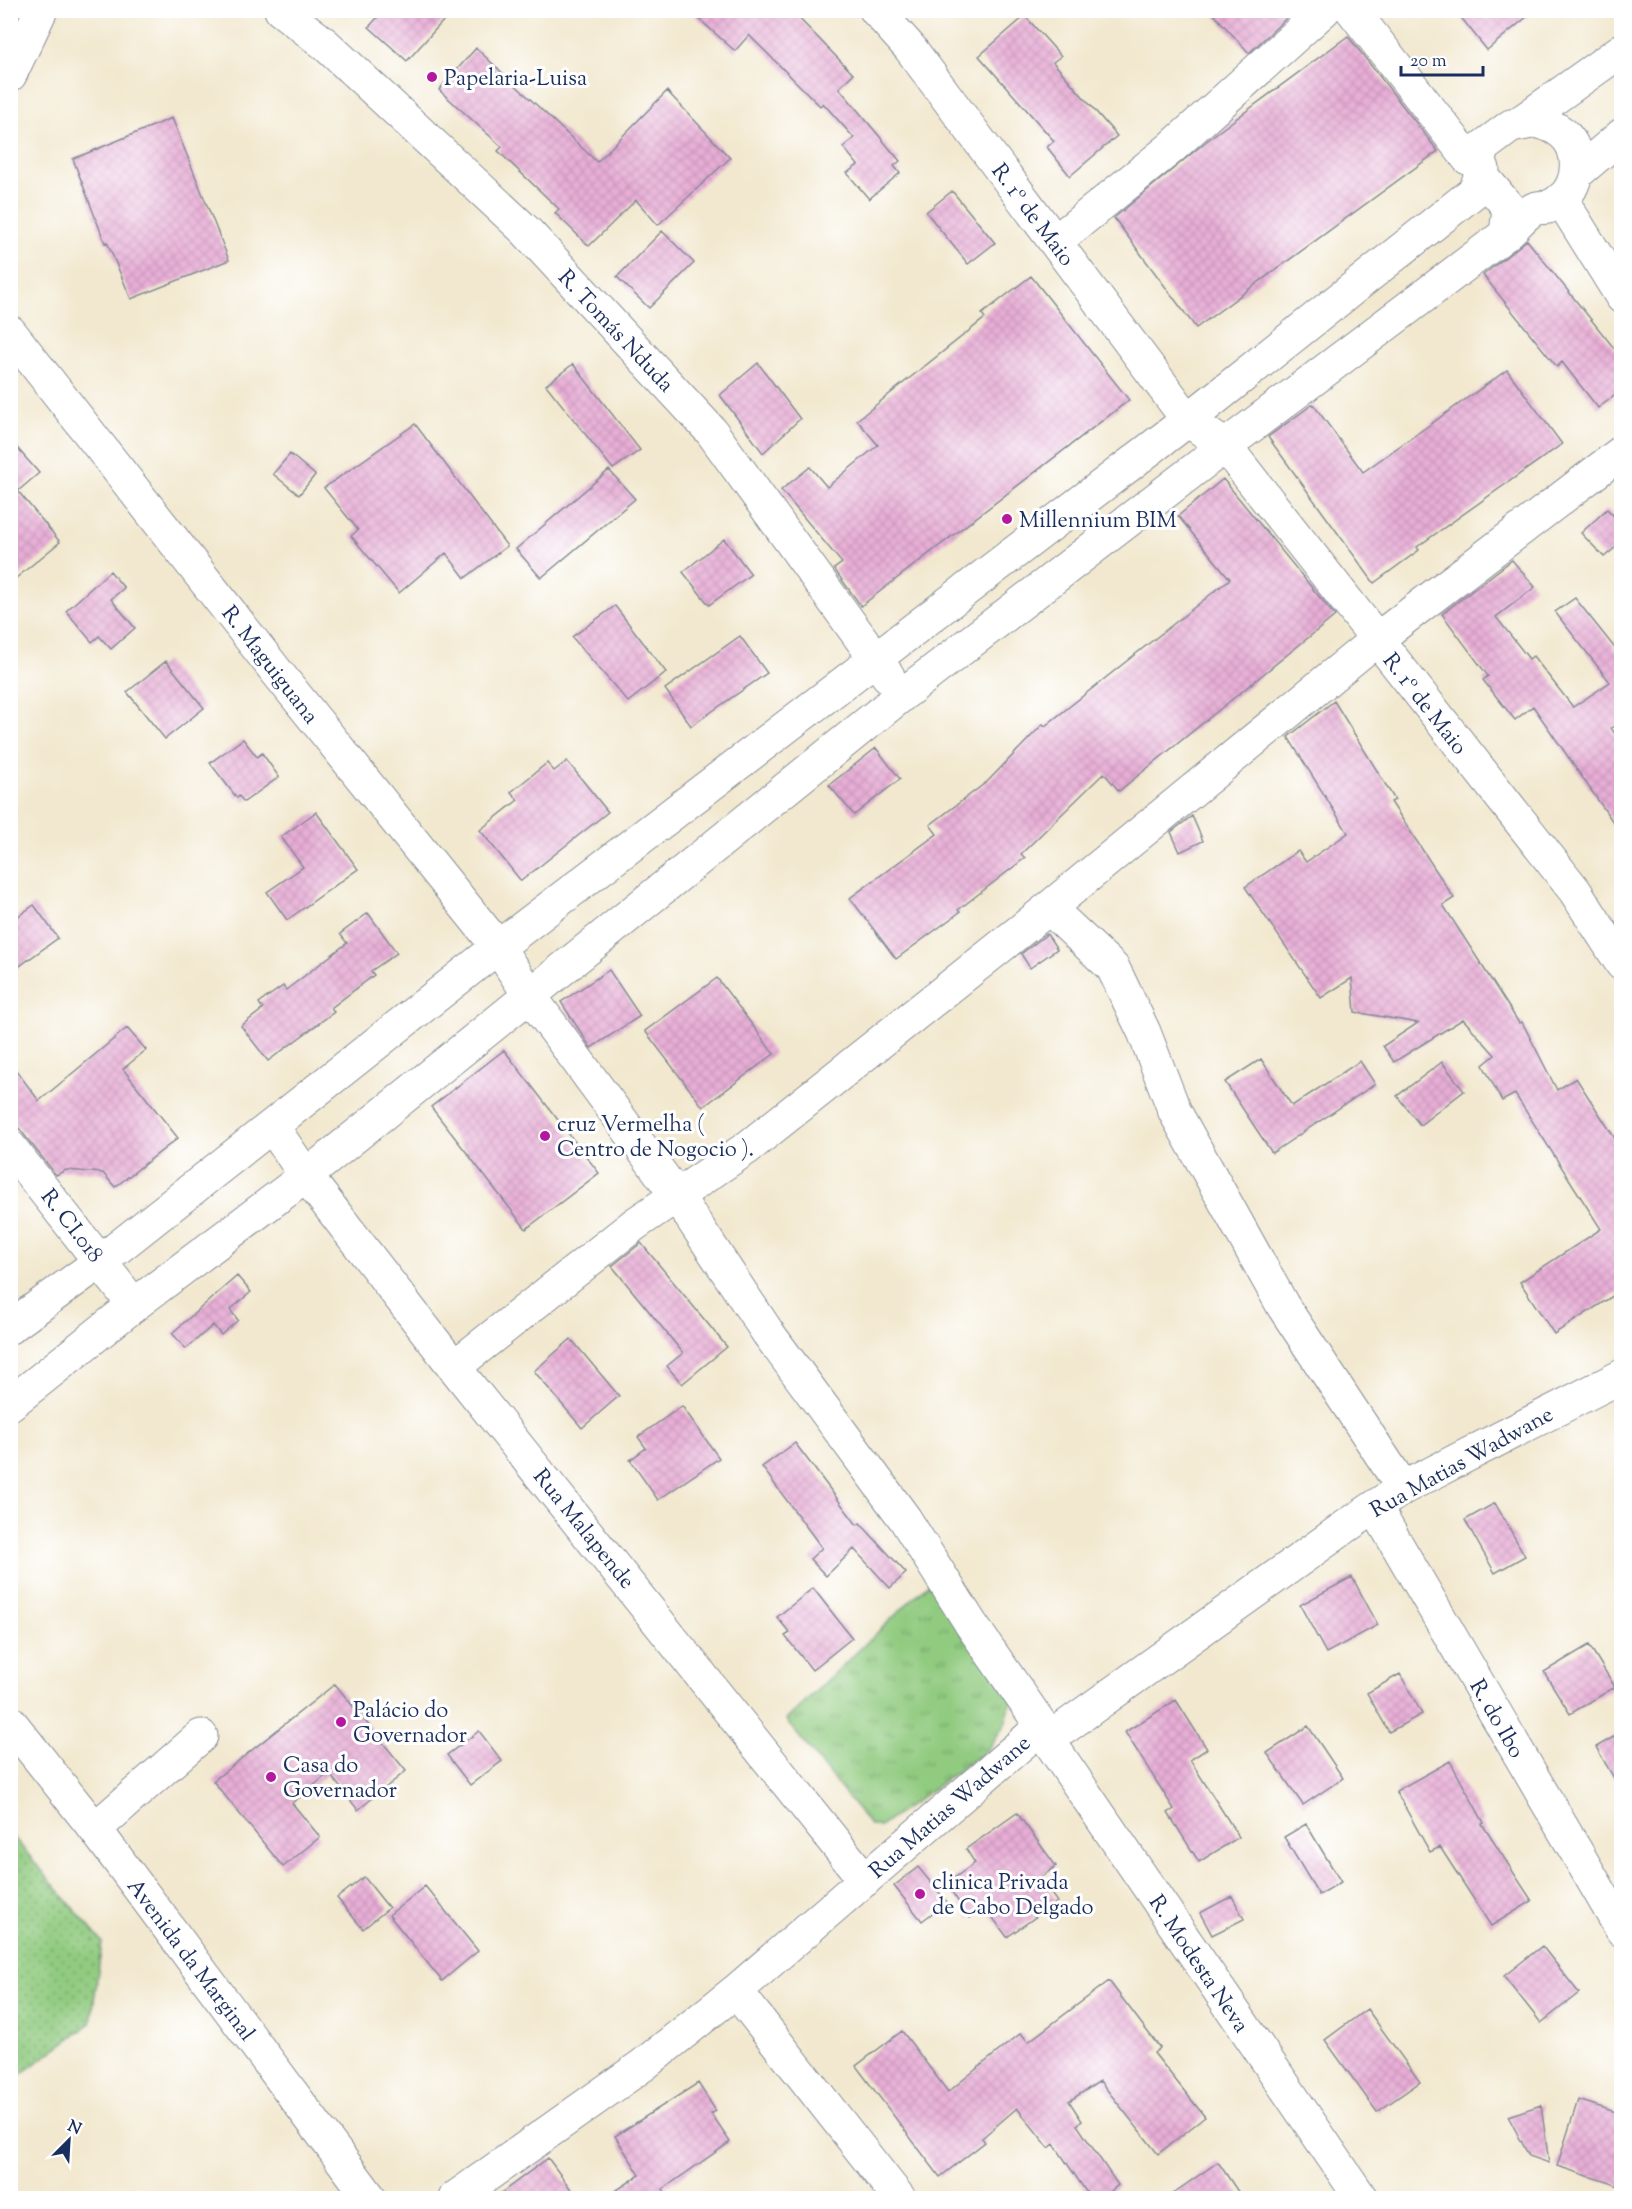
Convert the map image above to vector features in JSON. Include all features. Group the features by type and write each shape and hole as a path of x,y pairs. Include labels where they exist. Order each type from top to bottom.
{"main road":[{"path":"10,75 41,10"},
{"name":"R. Tomás Nduda","path":"281,10 325,44 526,231 711,431 902,695"},
{"name":"R. 1º de Maio","path":"876,10 910,48 1188,420 1225,446 1575,891 1622,964"},
{"path":"1055,242 1171,148 1324,10"},
{"path":"1352,10 1468,158 1480,161 1483,169 1475,191"},
{"path":"1468,158 1510,126 1521,122 1622,50"},
{"path":"1521,122 1536,121 1550,124 1563,133 1572,145 1577,159 1569,187 1622,297"},
{"path":"10,1404 134,1305 306,1176 902,695 1225,446 1506,234 1534,209 1549,206 1622,135"},
{"path":"10,1327 101,1261 498,947 1188,420 1488,183 1509,208 1506,234"},
{"name":"R. Maguiguana","path":"13,342 498,947 530,996 677,1196"},
{"path":"454,1367 635,1224 747,1148 1049,908 1376,640 1622,452"},
{"path":"1049,908 1113,968 1144,1032 1175,1112 1277,1296 1403,1488"},
{"name":"Rua Malapende","path":"272,1126 306,1176 454,1367 865,1880"},
{"name":"R. CI.018","path":"10,1147 134,1305"},
{"name":"R. Modesta Neva","path":"677,1196 768,1333 905,1519 971,1624 1361,2199"},
{"name":"Rua Matias Wadwane","path":"455,2199 643,2065 736,1991 865,1880 1045,1733 1403,1488 1622,1376"},
{"name":"R. do Ibo","path":"1375,1507 1622,1930"},
{"name":"Avenida da Marginal","path":"10,1722 95,1828 370,2199"},
{"path":"95,1828 201,1736"},
{"path":"736,1991 899,2199"}],"green space":[{"path":"929,1583 1013,1696 1005,1724 988,1749 880,1827 870,1825 786,1720"},
{"path":"10,1833 102,1942 91,2023 11,2081"}],"building":[{"path":"384,10 432,10 443,21 407,61 369,27"},
{"path":"689,10 791,10 853,74 839,88 900,161 894,166 900,173 869,199 847,173 858,165 843,147 854,138 823,103 820,106 749,35 735,51"},
{"path":"1210,10 1295,10 1249,53"},
{"path":"1455,10 1535,10 1487,50"},
{"path":"1025,16 1061,56 1053,62 1117,136 1070,176 1047,147 1054,141 979,56"},
{"path":"1348,36 1438,151 1196,328 1114,218 1214,135"},
{"path":"476,48 597,162 667,91 730,158 658,225 636,200 589,246 555,213 559,209 498,151 502,147 439,90"},
{"path":"172,118 229,260 131,299 107,242 105,243 73,159"},
{"path":"952,191 995,243 968,264 926,212"},
{"path":"662,231 694,263 649,308 617,277"},
{"path":"1527,240 1622,358 1622,390 1598,408 1562,362 1557,367 1483,275"},
{"path":"1031,276 1129,400 861,606 834,569 842,563 781,490 810,467 827,487 878,445 857,420 985,318 982,314"},
{"path":"758,363 800,419 763,453 720,395"},
{"path":"573,364 640,450 613,469 546,385"},
{"path":"1507,370 1562,444 1417,547 1419,550 1374,583 1268,437 1313,404 1363,472"},
{"path":"415,424 507,546 465,578 446,553 399,593 351,536 358,530 324,488"},
{"path":"10,440 39,473 18,491 60,542 10,583"},
{"path":"290,454 315,475 299,495 273,474"},
{"path":"609,470 635,499 541,578 516,549"},
{"path":"1223,479 1335,616 1119,791 1104,773 1021,854 1025,858 958,910 960,912 896,959 850,898 937,834 930,825 988,781 1043,724 1045,726 1230,579 1178,516"},
{"path":"1607,509 1622,524 1622,542 1604,557 1581,533"},
{"path":"724,539 751,574 709,605 683,572"},
{"path":"1512,560 1535,587 1496,617 1529,659 1533,656 1573,707 1610,682 1555,612 1575,598 1622,657 1622,721 1611,728 1622,744 1622,835 1533,706 1515,720 1483,680 1488,676 1442,614"},
{"path":"110,571 124,588 111,599 135,628 111,649 99,636 92,642 66,611"},
{"path":"615,606 666,672 628,702 572,637"},
{"path":"740,636 767,673 691,726 665,689"},
{"path":"166,661 204,708 165,739 127,692"},
{"path":"1334,701 1395,800 1391,802 1454,898 1443,905 1519,1023 1522,1022 1557,1090 1576,1078 1622,1149 1622,1290 1554,1334 1520,1282 1601,1229 1515,1094 1502,1101 1483,1065 1495,1055 1463,1019 1394,1062 1383,1046 1418,1023 1355,1012 1352,978 1321,998 1245,887 1298,851 1306,862 1348,833 1288,737"},
{"path":"243,739 257,757 262,753 279,777 244,802 239,796 237,798 210,763"},
{"path":"876,748 900,779 854,815 829,785"},
{"path":"567,761 608,812 521,881 480,830 518,800 511,792 547,763 554,771"},
{"path":"316,812 358,869 287,920 267,892 303,867 281,837"},
{"path":"1192,816 1203,841 1180,852 1171,832"},
{"path":"34,905 58,938 10,973 10,922"},
{"path":"368,913 397,953 371,971 374,975 331,1008 334,1012 268,1061 241,1026 263,1009 259,1003 283,986 286,990 347,943 340,934"},
{"path":"1047,934 1057,949 1030,968 1021,954"},
{"path":"609,970 640,1016 591,1048 561,1002"},
{"path":"717,978 774,1054 703,1107 645,1031"},
{"path":"127,1028 146,1050 123,1069 178,1138 115,1187 103,1173 66,1170 56,1175 10,1117 10,1062 39,1101"},
{"name":"cruz Vermelha ( Centro de Nogocio ).","path":"504,1050 599,1173 526,1229 431,1107"},
{"path":"1261,1059 1292,1106 1360,1061 1375,1084 1272,1153 1225,1082"},
{"path":"1442,1062 1464,1091 1420,1125 1397,1096"},
{"path":"641,1243 727,1347 682,1384 667,1366 683,1353 612,1266"},
{"path":"237,1276 251,1292 230,1310 238,1320 221,1335 213,1325 186,1349 172,1333"},
{"path":"571,1339 619,1396 582,1428 534,1371"},
{"path":"682,1406 719,1458 658,1500 630,1460 646,1448 638,1437"},
{"path":"795,1443 857,1525 860,1523 906,1573 890,1588 854,1549 826,1576 810,1559 822,1548 762,1467"},
{"path":"1495,1503 1525,1556 1495,1573 1465,1520"},
{"path":"1352,1577 1378,1625 1326,1653 1300,1605"},
{"path":"813,1588 852,1638 812,1670 785,1636 790,1633 777,1617"},
{"path":"1589,1645 1615,1687 1570,1714 1544,1672"},
{"path":"1400,1674 1422,1714 1389,1732 1367,1693"},
{"name":"Casa do Governador","path":"335,1684 406,1771 358,1810 329,1773 292,1803 320,1837 283,1867 213,1781"},
{"path":"1176,1700 1207,1749 1190,1760 1239,1837 1199,1862 1168,1813 1174,1809 1125,1732"},
{"path":"1308,1726 1343,1778 1303,1805 1267,1753"},
{"path":"479,1731 502,1761 470,1785 447,1755"},
{"path":"1622,1732 1622,1792 1596,1747"},
{"path":"1450,1761 1484,1823 1482,1824 1532,1901 1491,1926 1440,1847 1430,1852 1396,1791"},
{"path":"1017,1813 1056,1866 1040,1878 1057,1902 1007,1937 985,1907 970,1918 946,1884 975,1863 966,1849"},
{"path":"1306,1824 1341,1882 1319,1895 1284,1837"},
{"name":"clinica Privada de Cabo Delgado","path":"918,1867 947,1902 922,1921 894,1886"},
{"path":"364,1877 389,1908 363,1929 337,1898"},
{"path":"425,1886 478,1951 442,1981 389,1915"},
{"path":"1232,1896 1244,1919 1212,1935 1200,1913"},
{"path":"1542,1946 1579,1993 1541,2023 1504,1976"},
{"path":"1109,1981 1160,2048 1154,2053 1205,2117 1158,2154 1100,2081 1069,2101 1082,2121 1077,2125 1118,2185 1101,2199 1091,2199 1054,2144 1049,2148 1017,2108 982,2138 985,2142 940,2177 856,2066 902,2031 948,2092 1021,2033 1028,2042"},
{"path":"1367,2009 1420,2082 1377,2112 1325,2040"},
{"path":"698,2083 716,2111 711,2114 730,2142 663,2189 667,2199 603,2199 640,2175 615,2136"},
{"path":"1578,2100 1622,2114 1622,2127 1615,2148 1622,2150 1622,2187 1557,2166"},
{"path":"1541,2105 1549,2163 1529,2156 1508,2116"},
{"path":"548,2158 578,2199 493,2199"},
{"path":"1218,2162 1243,2199 1165,2199"}],"place":[{"name":"Papelaria-Luisa","path":"432,77"},
{"name":"Millennium BIM","path":"1007,519"},
{"name":"cruz Vermelha ( Centro de Nogocio ).","path":"545,1136"},
{"name":"Palácio do Governador","path":"341,1722"},
{"name":"Casa do Governador","path":"271,1777"},
{"name":"clinica Privada de Cabo Delgado","path":"920,1894"}]}
